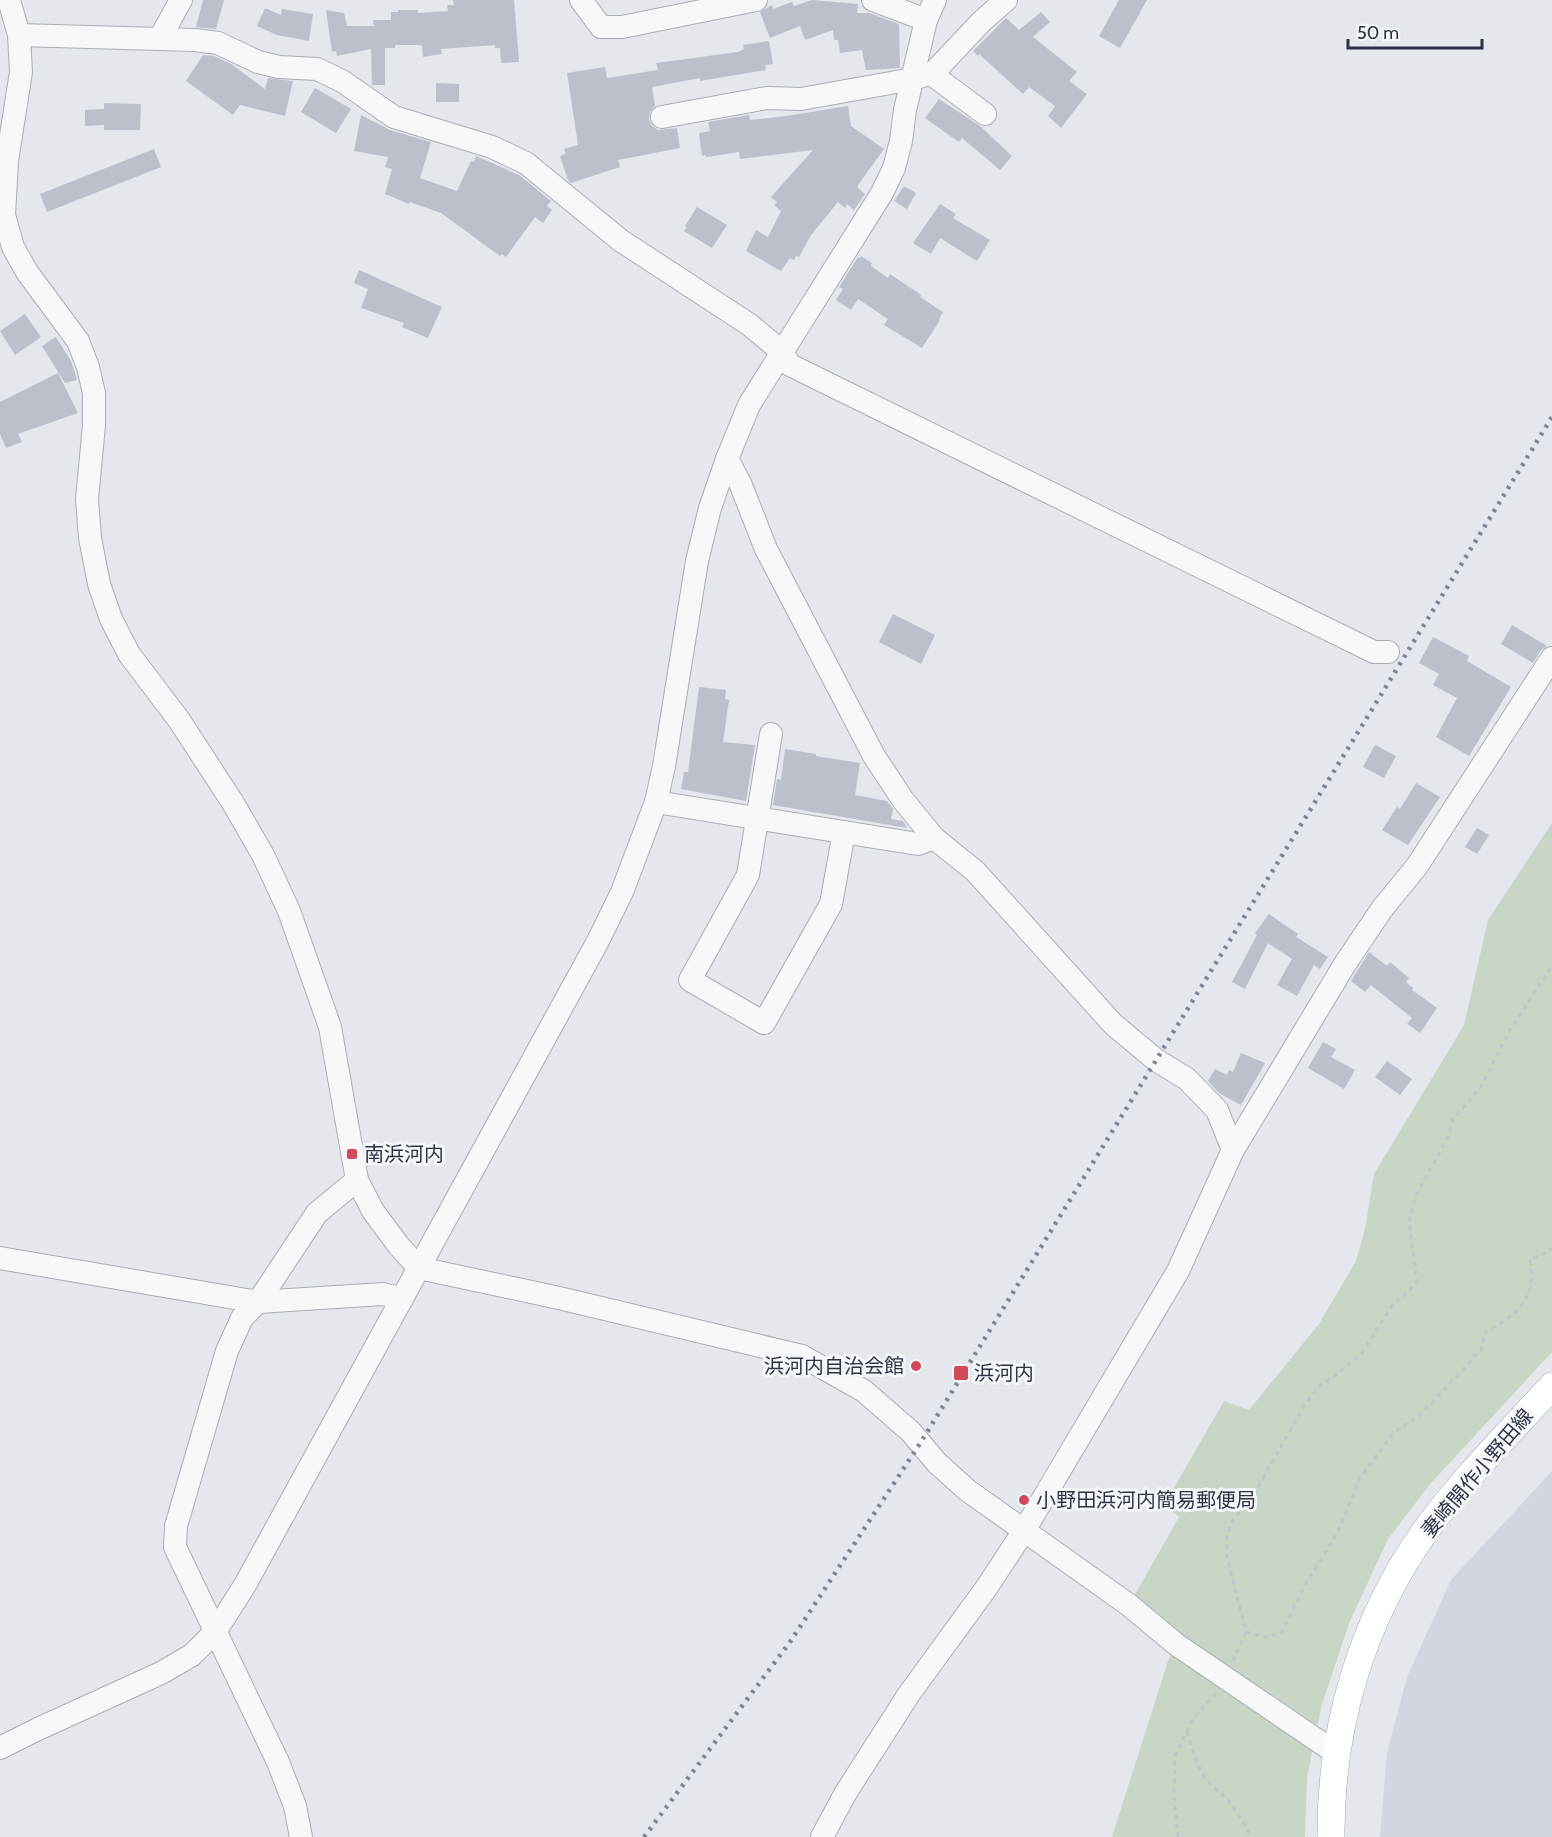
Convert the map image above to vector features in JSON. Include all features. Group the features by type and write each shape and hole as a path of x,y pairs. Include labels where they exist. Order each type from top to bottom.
{"main road":[{"name":"妻崎開作小野田線","path":"1331,1837 1336,1753 1356,1671 1368,1635 1384,1600 1426,1530 1460,1486 1552,1386"}],"street":[{"path":"9,0 19,34 21,72 7,160 4,215 17,255 78,341 88,367 94,393 94,425 87,499 90,538 99,584 111,619 129,654 179,720 233,802 264,855 289,911 330,1026 357,1180 373,1212 419,1268 559,1298 802,1356 864,1391 911,1432 938,1463 967,1490 1025,1529 1128,1605 1177,1645 1336,1753"},
{"path":"160,38 181,0"},
{"path":"581,0 601,27 622,27 756,0"},
{"path":"873,0 931,10 924,76"},
{"path":"0,1748 161,1673 192,1655 215,1632 245,1585 598,941 622,892 656,802 698,561 710,508 749,405 882,193 894,168 901,141 905,110 924,76 1006,0"},
{"path":"19,34 160,38 218,43 258,62 279,67 317,69 342,81 394,117 492,147 526,163 620,240 750,325 781,351 790,365 1374,652 1388,652"},
{"path":"662,117 766,98 801,99 924,76 934,76 985,114"},
{"path":"727,459 740,483 766,549 873,756 903,800 934,838 975,871 1113,1024 1156,1060 1187,1079 1217,1110 1233,1150"},
{"path":"822,1837 846,1794 909,1694 987,1587 1025,1529 1178,1271 1233,1150 1345,964 1383,909 1417,866 1552,658"},
{"path":"771,734 748,875 690,980 764,1023 831,904 844,832"},
{"path":"656,802 918,844 934,838"},
{"path":"301,1837 295,1806 279,1762 175,1547 176,1526 227,1351 242,1318 258,1302 317,1213 357,1180"},
{"path":"0,1258 258,1302 383,1294 402,1299"}],"path":[{"path":"1178,1837 1174,1796 1175,1756 1193,1718 1218,1690 1246,1632 1227,1557 1227,1538 1231,1523 1256,1491 1304,1406 1318,1386 1337,1374 1362,1353 1394,1303 1408,1293 1417,1281 1409,1222 1416,1195 1447,1139 1453,1119 1481,1087 1510,1030 1552,966"},
{"path":"1246,1632 1265,1637 1281,1633 1304,1587 1338,1532 1360,1478 1393,1433 1419,1416 1482,1348 1485,1332 1502,1324 1526,1300 1532,1283 1530,1259 1552,1248"},
{"path":"1186,1732 1206,1780 1227,1799 1251,1837"}],"shaded area":[{"path":"1552,1471 1552,1837 1380,1837 1387,1753 1407,1677 1451,1580"}],"green space":[{"path":"1552,823 1552,1352 1431,1483 1388,1539 1350,1621 1322,1704 1307,1777 1305,1837 1112,1837 1168,1661 1177,1645 1129,1605 1179,1517 1164,1505 1224,1401 1249,1410 1319,1324 1356,1261 1365,1229 1374,1174 1464,1025 1488,920"}],"building":[{"path":"203,0 224,0 216,29 196,27"},
{"path":"453,0 514,0 519,62 501,63 500,48 495,48 495,45 441,49 442,54 423,57 422,45 395,45 395,48 385,48 385,85 372,85 371,49 337,56 336,51 332,52 326,10 344,13 347,26 374,26 373,20 391,20 391,12 398,12 398,10 418,10 418,13 448,11 447,5 454,5"},
{"path":"812,0 858,4 857,13 869,13 899,24 900,68 866,70 862,50 840,53 838,40 834,40 833,30 805,40 800,26 770,38 760,12 772,5 773,9 792,2 794,6"},
{"path":"1119,0 1147,0 1120,48 1099,36"},
{"path":"265,8 281,15 282,9 313,14 309,41 277,35 257,26"},
{"path":"1041,12 1050,22 1033,37 1077,72 1069,81 1087,94 1061,128 1048,116 1055,106 1029,87 1023,94 973,51 1006,18 1019,30"},
{"path":"769,41 773,64 765,65 766,70 700,81 700,78 652,87 655,106 650,112 649,120 658,130 677,128 680,148 618,160 620,167 571,183 568,180 560,156 566,154 564,149 578,145 567,73 605,67 607,78 658,70 656,63 738,52 744,49 743,45"},
{"path":"203,55 214,56 231,64 265,89 268,78 293,81 285,116 240,105 233,115 186,81"},
{"path":"436,83 459,84 459,102 436,102"},
{"path":"315,88 351,109 336,133 301,112"},
{"path":"939,99 980,126 1012,156 1000,170 962,138 959,142 925,118"},
{"path":"104,103 141,104 140,130 104,130 104,125 85,126 85,110 104,109"},
{"path":"848,106 851,126 884,149 858,185 858,188 865,194 854,210 847,204 845,208 838,202 811,235 799,257 796,256 794,260 790,258 781,271 746,251 756,230 768,237 781,211 774,205 777,202 771,197 813,150 740,159 739,152 706,157 706,155 702,156 699,133 710,131 708,122 749,115 750,120 787,116"},
{"path":"361,115 390,130 431,142 420,178 457,191 471,161 474,162 476,156 519,175 551,201 547,206 552,210 543,223 535,217 506,257 502,254 500,256 441,213 385,194 392,169 385,167 388,157 354,151"},
{"path":"154,149 161,167 47,212 40,194"},
{"path":"904,186 916,193 907,209 894,201"},
{"path":"940,204 956,214 953,218 990,240 977,261 940,238 931,254 913,243"},
{"path":"697,207 727,225 712,248 684,231"},
{"path":"861,256 888,278 890,274 943,312 922,348 884,325 888,319 858,299 851,310 836,300 843,289 839,287 858,257"},
{"path":"359,270 442,307 428,338 402,327 404,323 361,308 368,289 354,283"},
{"path":"25,314 41,337 15,355 0,331"},
{"path":"56,337 71,361 77,380 65,383 42,346"},
{"path":"58,373 78,413 18,434 22,442 6,448 0,434 0,402"},
{"path":"893,614 935,635 921,664 879,642"},
{"path":"1512,625 1547,646 1541,650 1533,663 1501,644"},
{"path":"1433,637 1469,656 1467,661 1511,687 1469,756 1436,737 1457,698 1433,685 1439,674 1419,663"},
{"path":"699,687 726,690 725,699 729,700 723,742 755,745 746,801 681,789 684,772 688,772"},
{"path":"1375,745 1396,756 1384,778 1363,767"},
{"path":"785,749 860,763 855,795 887,801 893,809 891,819 903,821 907,828 773,805 777,779 781,780"},
{"path":"1416,783 1440,797 1408,845 1382,830 1397,807 1400,809"},
{"path":"1477,828 1489,835 1477,854 1465,847"},
{"path":"1269,914 1298,934 1296,937 1328,957 1320,969 1314,965 1297,996 1277,985 1292,959 1268,943 1245,989 1232,982 1257,935 1255,933"},
{"path":"1369,952 1387,966 1390,962 1409,978 1406,982 1413,988 1412,990 1437,1008 1420,1033 1407,1024 1412,1018 1371,985 1365,992 1351,981"},
{"path":"1323,1042 1336,1049 1331,1057 1355,1070 1344,1089 1308,1068"},
{"path":"1241,1053 1265,1063 1241,1105 1219,1093 1208,1081 1215,1069 1227,1075 1229,1070 1233,1072"},
{"path":"1387,1061 1412,1079 1400,1095 1375,1077"}],"railway":[{"path":"644,1837 790,1642 921,1442 1552,417"}],"place":[{"name":"南浜河内","path":"352,1154"},
{"name":"浜河内自治会館","path":"916,1366"},
{"name":"浜河内","path":"961,1373"},
{"name":"小野田浜河内簡易郵便局","path":"1024,1500"}]}
